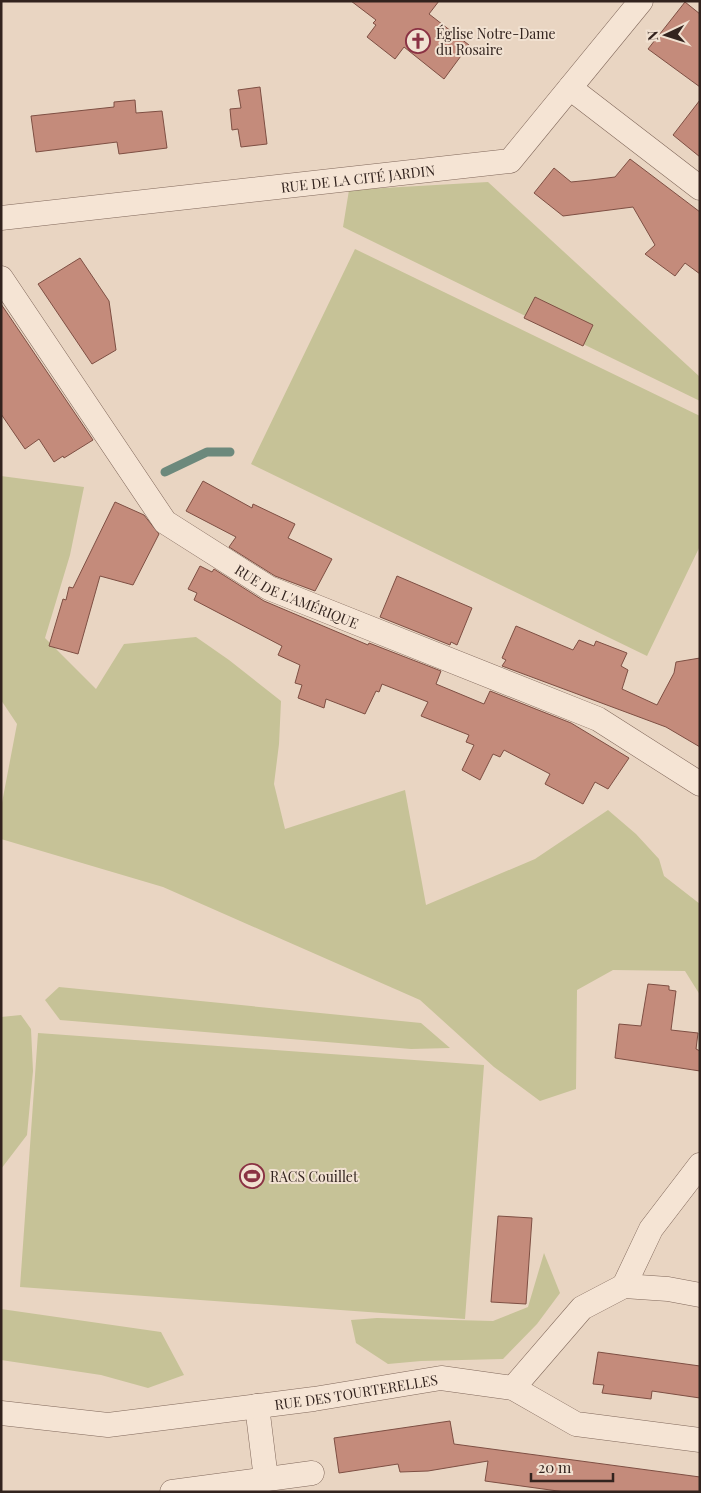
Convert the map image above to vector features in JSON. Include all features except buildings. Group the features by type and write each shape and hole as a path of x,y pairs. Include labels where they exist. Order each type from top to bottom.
{"street":[{"name":"RUE DE LA CITÉ JARDIN","path":"1,218 510,161 640,1"},
{"path":"570,88 700,188"},
{"name":"RUE DE L'AMÉRIQUE","path":"1,278 165,522 270,588 598,719 700,784"},
{"path":"624,1286 651,1229 700,1165"},
{"path":"513,1388 582,1308 624,1286 668,1289 700,1295"},
{"name":"RUE DES TOURTERELLES","path":"1,1413 108,1425 257,1406 441,1378 513,1388 576,1424 700,1440"},
{"path":"257,1406 266,1479"},
{"path":"172,1492 312,1473"}],"shaded area":[{"path":"488,182 700,377 700,401 343,227 349,190"},
{"path":"355,249 700,416 700,546 647,656 251,464"},
{"path":"1,476 84,487 70,555 45,638 96,689 124,644 196,637 281,701 279,744 274,784 285,829 405,790 426,905 535,859 608,810 636,834 659,859 664,876 700,904 700,995 685,971 613,970 577,990 576,1089 540,1101 494,1067 420,1000 163,887 1,839 1,808 17,724 1,700"},
{"path":"59,987 421,1023 450,1048 411,1049 60,1020 45,1000"},
{"path":"21,1015 31,1029 33,1071 27,1135 1,1169 1,1017"},
{"name":"RACS Couillet","path":"38,1033 484,1065 465,1319 20,1287"},
{"path":"544,1253 560,1293 537,1324 503,1359 421,1361 388,1364 356,1343 351,1320 377,1318 493,1321 528,1307"},
{"path":"1,1309 161,1332 184,1375 148,1388 101,1375 1,1360"}],"waterway":[{"path":"165,472 207,452 230,452"}],"place":[{"name":"Église Notre-Dame du Rosaire","path":"418,41"},
{"name":"RACS Couillet","path":"252,1176"}]}
